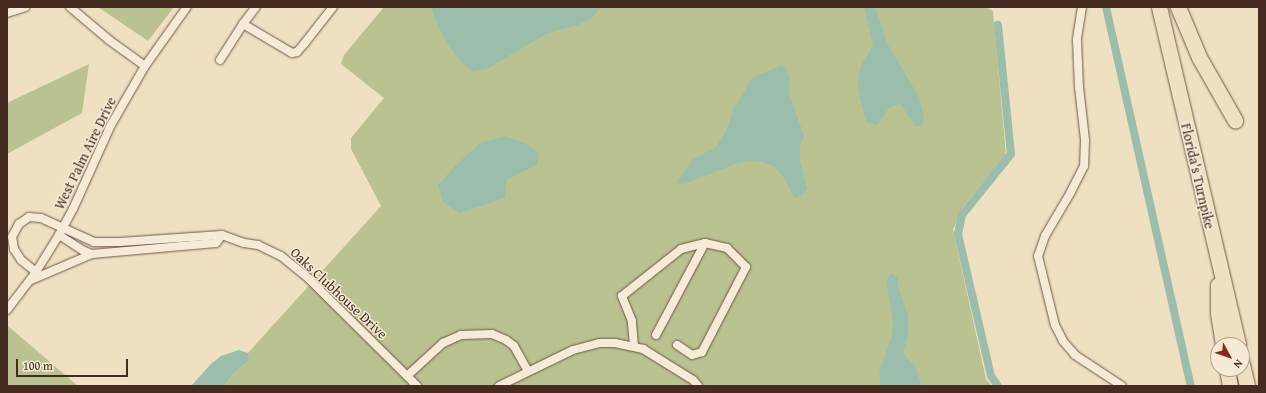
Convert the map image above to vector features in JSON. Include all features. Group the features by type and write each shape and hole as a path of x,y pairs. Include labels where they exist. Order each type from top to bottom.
{"highway":[{"name":"Florida's Turnpike","path":"1159,7 1236,337"},
{"path":"1178,7 1199,57 1235,120"},
{"path":"1218,264 1218,313 1222,337"}],"street":[{"path":"7,13 25,7"},
{"path":"70,7 109,40 145,66"},
{"name":"West Palm Aire Drive","path":"7,310 30,281 59,235 111,125 145,66 187,7"},
{"path":"220,60 243,24 256,7"},
{"path":"243,24 292,53 297,52 333,7"},
{"path":"1082,7 1077,40 1079,86 1085,140 1084,166 1071,192 1045,236 1038,256 1054,325 1063,341 1075,355 1122,386"},
{"name":"Oaks Clubhouse Drive","path":"36,272 21,260 14,249 12,237 19,224 29,217 41,218 94,242 120,242 222,234 244,243 258,245 281,256 309,279 417,386"},
{"path":"30,281 92,254 216,243 222,234"},
{"path":"59,235 82,250 92,254"},
{"path":"656,335 705,243"},
{"path":"634,346 632,321 622,296 682,249 705,243 727,248 746,267 702,352 692,355 677,345"},
{"path":"407,376 443,343 462,335 492,334 506,340 514,346 528,371"},
{"path":"499,386 573,350 599,343 615,343 643,349 668,364 698,386"}],"shaded area":[{"path":"98,7 174,7 148,41"},
{"path":"384,7 985,7 993,11 1006,155 963,207 953,230 986,379 992,386 225,386 234,373 248,362 248,353 381,206 351,149 351,138 384,98 341,64 344,55"},
{"path":"431,7 601,7 591,19 578,25 548,33 487,69 473,72 462,63 454,53 439,29"},
{"path":"864,7 875,7 888,45 919,97 924,116 921,127 916,126 900,104 889,108 877,125 866,122 858,90 858,77 861,66 873,45"},
{"path":"89,64 82,113 7,154 7,103"},
{"path":"782,65 787,70 790,77 789,93 804,136 800,146 800,161 807,189 802,195 794,198 785,179 775,167 763,162 749,161 735,164 684,184 676,183 692,160 716,147 728,127 732,112 752,78"},
{"path":"505,136 525,143 539,153 537,165 506,180 505,198 459,213 443,202 438,185 455,166 480,143"},
{"path":"891,273 898,277 898,287 908,315 908,335 903,353 917,369 921,386 881,386 879,373 892,335 893,321 886,281"},
{"path":"8,326 78,386 7,386"},
{"path":"239,350 248,353 248,362 234,373 225,386 191,386 211,364 221,356"}],"waterway":[{"path":"1106,7 1191,386"},
{"path":"998,25 1011,154 962,215 958,234 991,376 998,386"}]}
